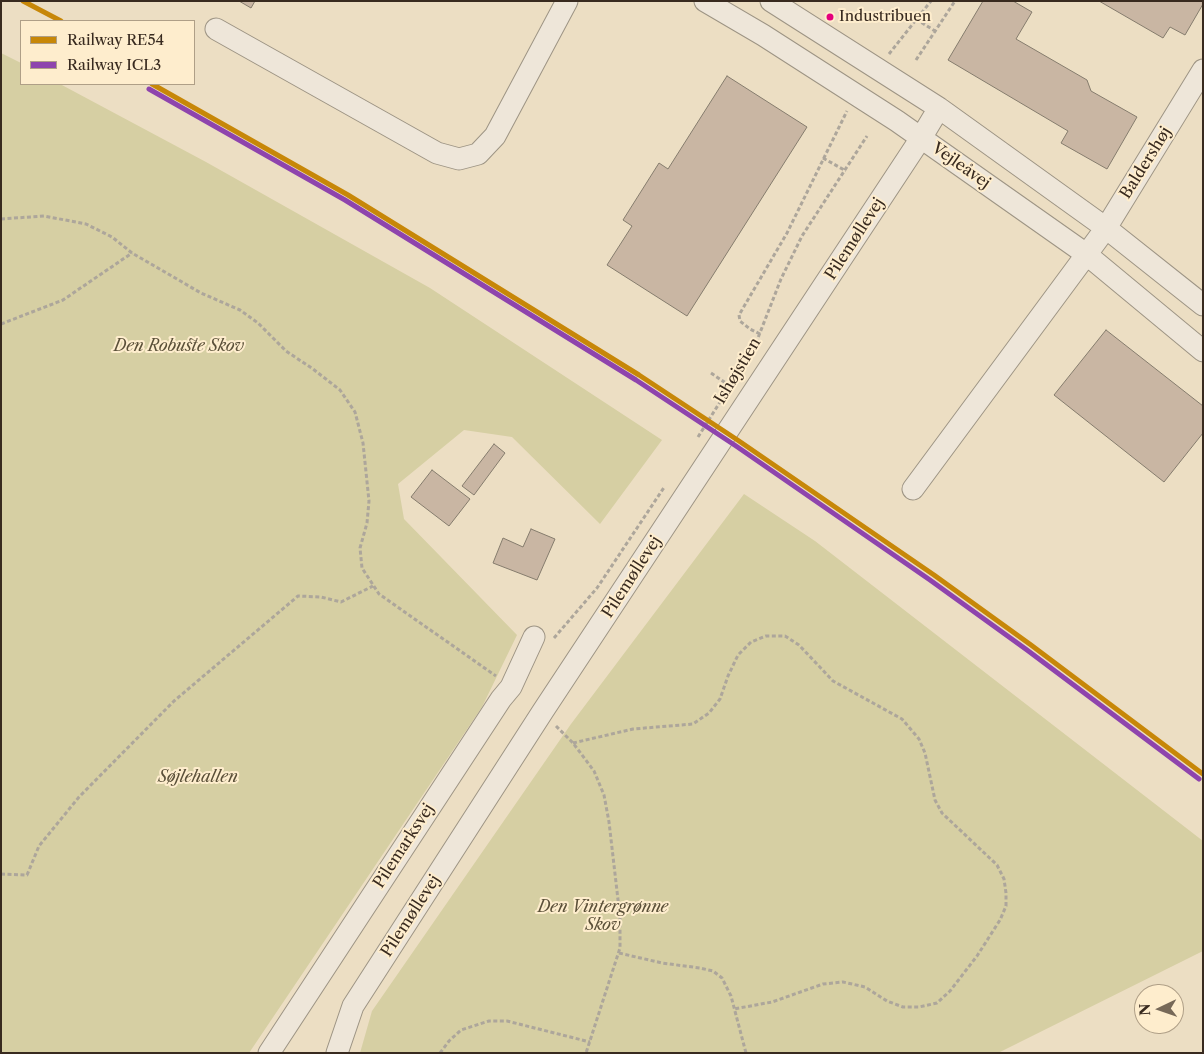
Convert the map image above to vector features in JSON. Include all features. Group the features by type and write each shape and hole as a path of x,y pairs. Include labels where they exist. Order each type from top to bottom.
{"street":[{"path":"216,29 437,153 459,159 478,154 495,136 567,1"},
{"name":"Vejleåvej","path":"704,1 763,35 921,138 1086,254 1203,351"},
{"path":"774,2 939,108 1106,228 1203,305"},
{"name":"Baldershøj","path":"913,489 1106,228 1203,70"},
{"name":"Pilemøllevej","path":"337,1053 353,1006 543,711 939,108"},
{"name":"Pilemarksvej","path":"269,1053 540,641"}],"path":[{"path":"879,69 930,1"},
{"path":"916,60 955,1"},
{"path":"916,19 935,31"},
{"path":"760,334 740,321 739,315 786,233 849,109 854,93"},
{"name":"Ishøjstien","path":"694,443 754,348 781,279 802,236 867,136"},
{"path":"823,158 846,171"},
{"path":"1,219 44,216 86,224 112,237 132,253 201,294 240,310 258,323 286,351 340,390 355,412 363,443 369,501 367,523 360,548 362,568 379,594 511,687"},
{"path":"1,324 63,300 132,253"},
{"path":"711,373 730,386"},
{"path":"540,641 597,588 668,483"},
{"path":"1,874 27,875 39,846 79,797 174,700 298,596 321,597 341,602 373,586"},
{"path":"573,742 633,729 693,724 709,713 720,699 738,655 751,642 766,636 785,636 799,646 833,682 902,719 919,739 925,753 935,800 942,813 997,865 1004,879 1006,893 1006,906 1000,920 977,956 950,991 937,1003 919,1007 903,1007 887,1001 865,987 843,982 823,984 772,1002 734,1009"},
{"path":"543,711 573,742 594,771 604,795 609,822 620,917 620,948 586,1053"},
{"path":"618,953 662,963 713,971 722,978 731,996 746,1053"},
{"path":"440,1053 449,1041 462,1030 489,1021 507,1021 590,1042"}],"green space":[{"path":"1,53 20,62 20,85 62,85 206,162 430,288 662,440 600,524 512,437 464,430 398,484 404,519 517,635 482,707 249,1053 1,1053"},
{"name":"Den Vintergrønne Skov","path":"744,494 815,541 1203,841 1203,951 998,1053 360,1053 372,1011 571,724"}],"building":[{"path":"239,1 255,1 251,8"},
{"path":"983,1 1013,1 1032,12 1016,39 1087,80 1091,91 1137,117 1107,169 1061,143 1068,131 948,60"},
{"path":"1099,1 1203,1 1203,4 1185,35 1170,27 1163,38"},
{"path":"727,76 807,127 687,316 607,265 632,226 623,220 659,163 668,169"},
{"path":"1106,330 1203,406 1203,433 1164,482 1054,395"},
{"path":"494,444 505,453 474,495 462,486"},
{"path":"432,470 470,499 449,526 411,497"},
{"path":"531,529 555,539 537,580 493,563 503,538 523,547"}],"rail line":[{"name":"RE54","path":"23,1 59,20"},
{"name":"RE54","path":"154,85 348,195 639,375 934,575 1203,774"},
{"name":"ICL3","path":"149,89 345,200 636,380 736,446 930,580 1199,779"}],"place":[{"name":"Industribuen","path":"830,17"}],"park label":[{"name":"Den Robuste Skov","path":"179,346"},
{"name":"Søjlehallen","path":"198,777"}]}
